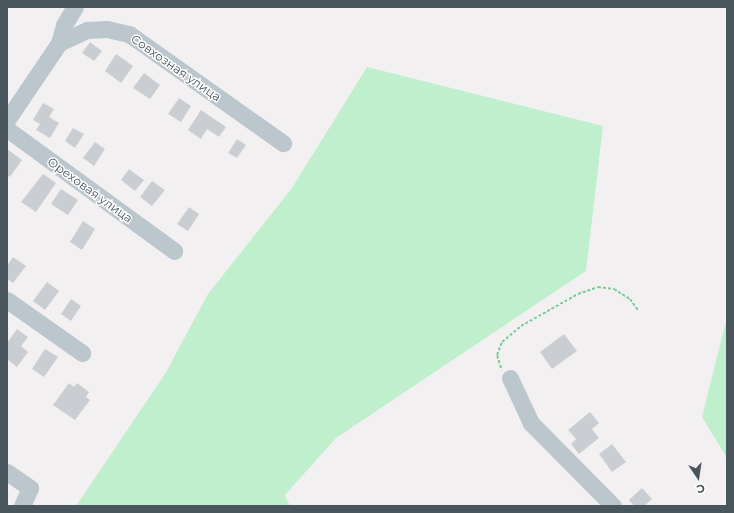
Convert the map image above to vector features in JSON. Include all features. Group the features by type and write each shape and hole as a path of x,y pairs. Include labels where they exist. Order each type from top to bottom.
{"street":[{"path":"7,120 59,43 64,25 75,7"},
{"name":"Совхозная улица","path":"59,43 87,30 107,29 129,34 283,143"},
{"name":"Ореховая улица","path":"7,129 174,251"},
{"path":"7,300 82,353"},
{"path":"510,378 531,423 613,506"},
{"path":"7,472 30,488 22,506"}],"path":[{"path":"510,378 500,367 497,355 502,342 521,326 578,294 598,287 614,289 630,299 638,310"}],"green space":[{"path":"367,67 603,126 586,271 336,438 285,495 290,506 76,506 165,374 208,294 292,188"},
{"path":"725,325 727,325 727,458 702,417"}],"building":[{"path":"90,42 102,51 94,61 82,53"},
{"path":"116,54 133,66 121,83 105,71"},
{"path":"144,73 160,85 150,99 133,88"},
{"path":"179,98 191,106 181,122 168,114"},
{"path":"43,103 54,109 49,117 59,123 50,138 36,130 40,124 33,120"},
{"path":"201,110 226,127 219,137 207,129 201,139 188,130"},
{"path":"73,128 84,134 75,148 65,141"},
{"path":"237,139 246,145 237,158 228,153"},
{"path":"95,142 105,149 94,166 83,158"},
{"path":"7,149 22,160 10,177 7,175"},
{"path":"129,169 144,180 135,191 121,180"},
{"path":"43,174 56,183 36,212 21,202"},
{"path":"152,181 165,190 152,206 140,197"},
{"path":"61,189 78,200 68,215 51,204"},
{"path":"189,207 199,214 188,231 177,224"},
{"path":"83,221 95,229 82,250 70,242"},
{"path":"13,257 26,266 13,283 7,279 7,266"},
{"path":"47,282 59,291 45,310 33,301"},
{"path":"71,299 81,306 71,321 61,314"},
{"path":"17,329 28,337 21,346 28,352 17,367 7,359 7,343"},
{"path":"564,334 577,351 552,369 540,352"},
{"path":"45,349 58,357 44,377 32,369"},
{"path":"69,383 74,387 77,383 89,392 86,397 90,400 75,420 53,405"},
{"path":"590,412 599,423 592,429 599,438 579,454 571,444 576,439 568,430"},
{"path":"612,444 626,462 612,472 599,454"},
{"path":"642,488 652,499 644,506 634,506 629,500"}]}
